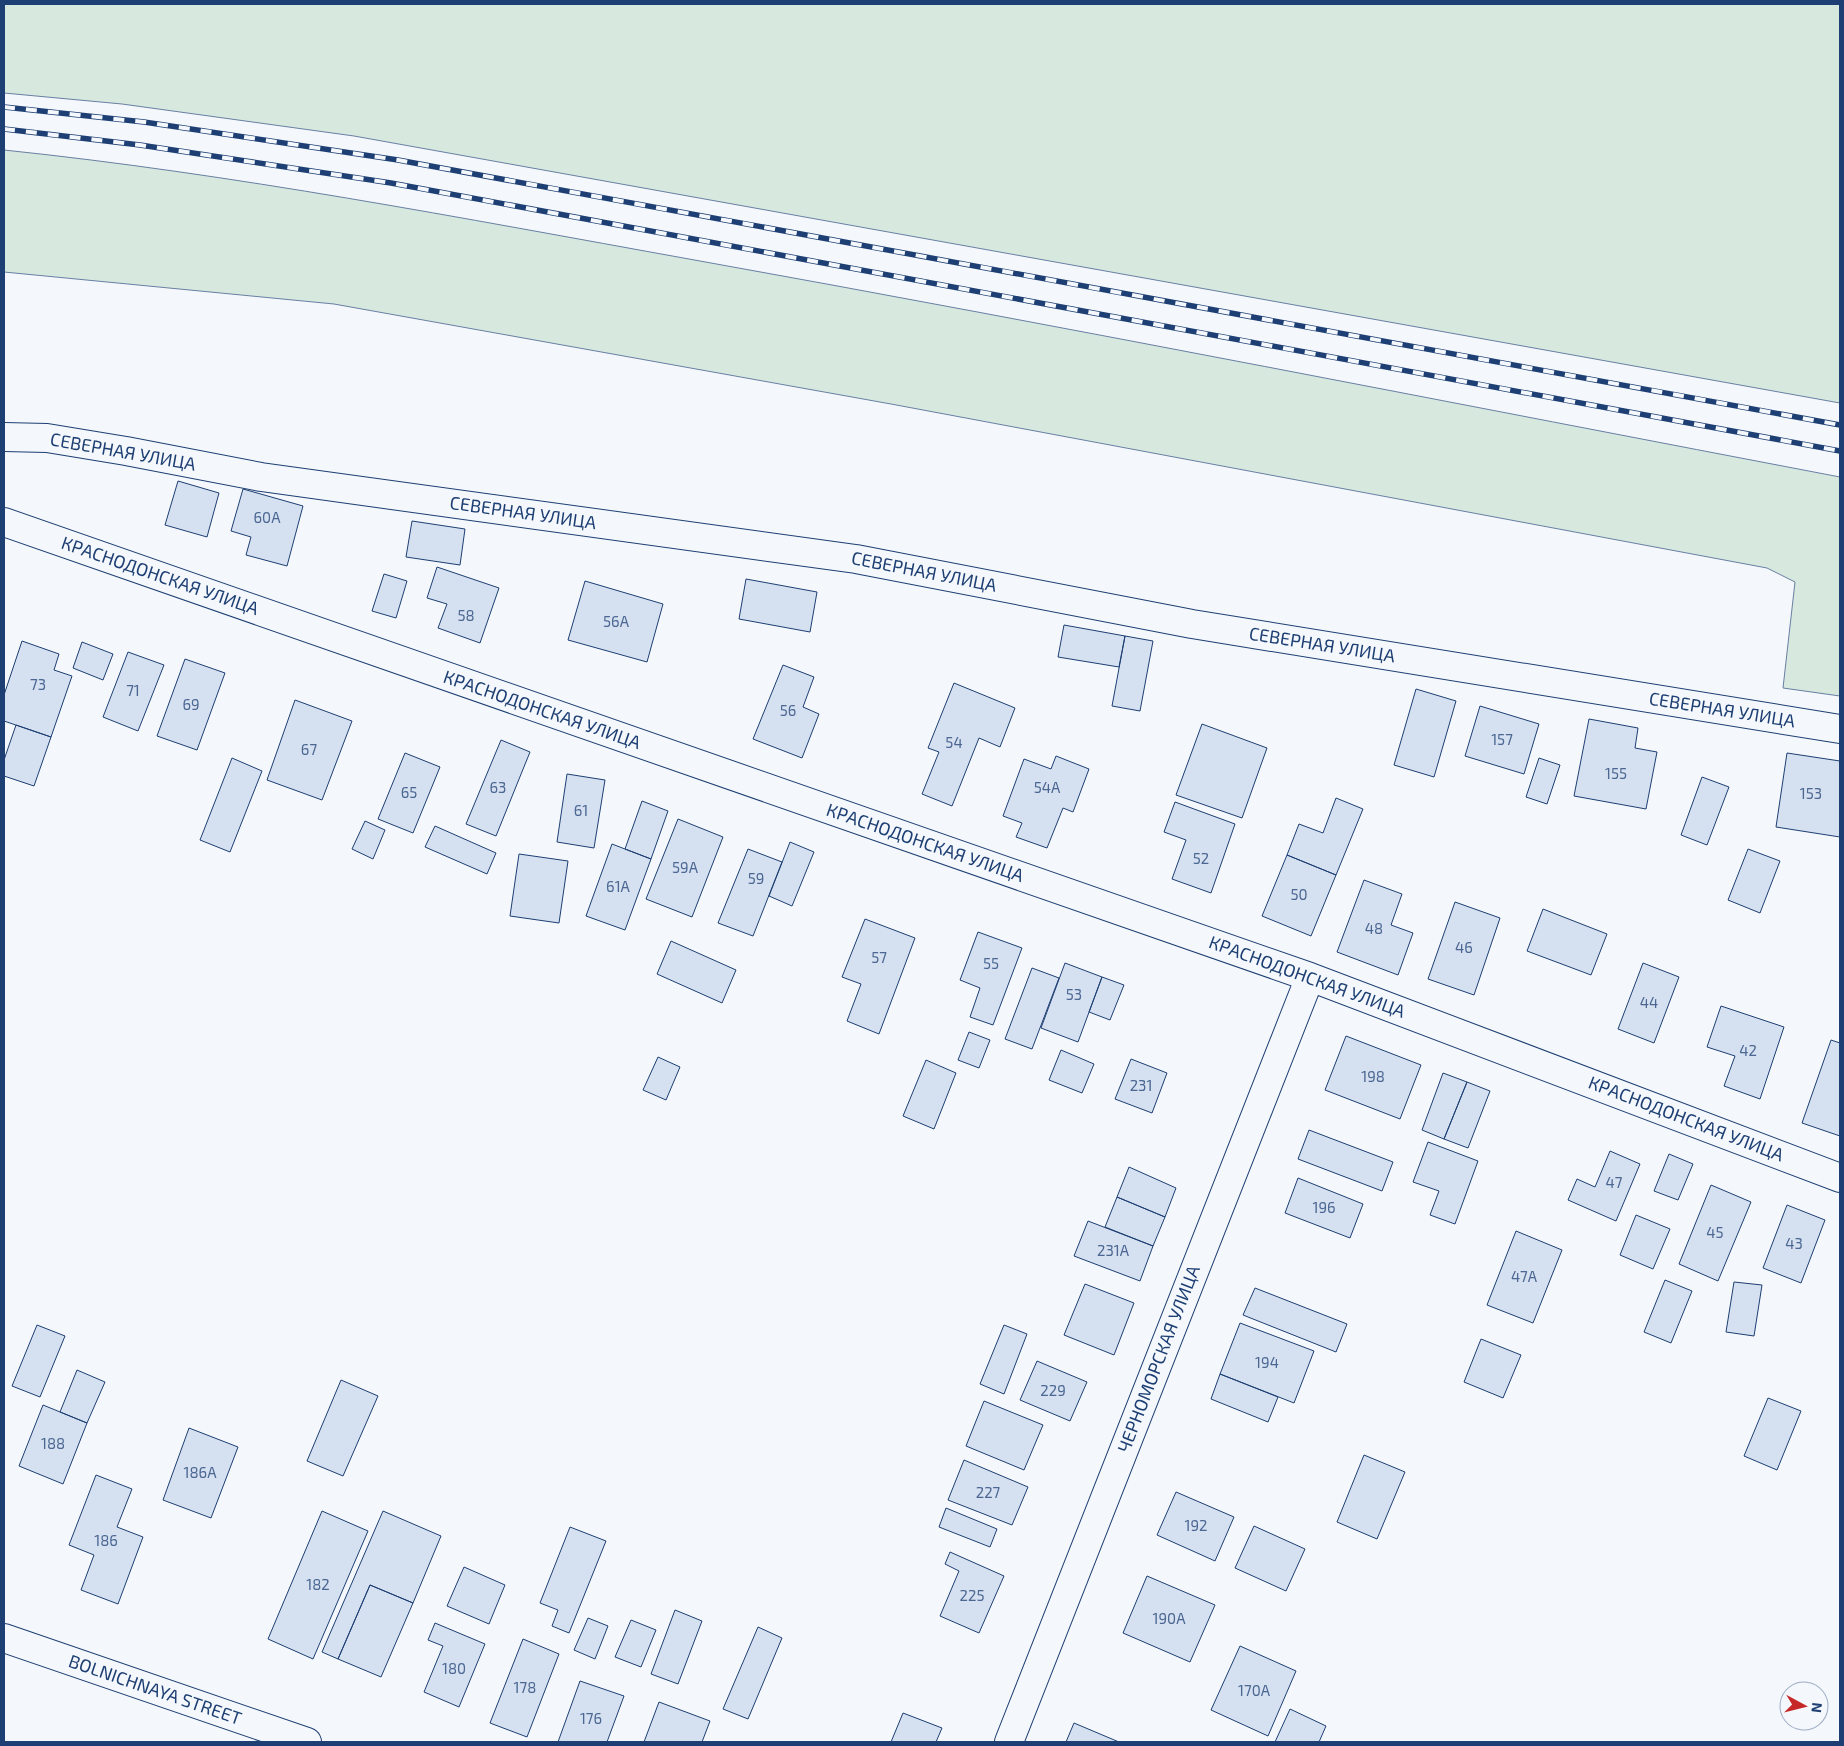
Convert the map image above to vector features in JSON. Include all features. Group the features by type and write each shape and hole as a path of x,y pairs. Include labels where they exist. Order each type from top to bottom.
{"street":[{"name":"СЕВЕРНАЯ УЛИЦА","path":"4,437 48,438 261,477 856,559 1192,624 1840,729"},
{"name":"КРАСНОДОНСКАЯ УЛИЦА","path":"4,522 1310,977 1840,1178"},
{"name":"ЧЕРНОМОРСКАЯ УЛИЦА","path":"1009,1742 1310,977"},
{"name":"BOLNICHNAYA STREET","path":"4,1638 307,1742"}],"shaded area":[{"path":"4,4 1840,4 1840,403 354,136 122,104 4,93"},
{"path":"4,150 176,171 433,213 833,285 1265,366 1840,477 1840,696 1783,688 1795,582 1767,568 891,404 334,304 4,272"}],"building":[{"path":"178,481 219,493 207,537 165,525"},
{"path":"243,489 303,506 287,566 246,555 251,537 231,531"},
{"path":"412,521 465,529 460,565 406,557"},
{"path":"437,567 499,588 480,643 438,628 447,604 427,598"},
{"path":"384,574 407,581 396,618 372,611"},
{"path":"746,579 817,592 810,632 739,619"},
{"path":"585,581 663,604 647,662 568,640"},
{"path":"1064,625 1125,636 1119,667 1058,657"},
{"path":"1125,636 1153,641 1140,711 1112,706"},
{"path":"22,641 59,654 54,670 72,676 51,737 4,721 4,695"},
{"path":"82,642 113,654 103,680 73,668"},
{"path":"128,652 164,665 138,731 103,717"},
{"path":"185,659 225,673 197,750 157,736"},
{"path":"783,665 814,677 803,707 819,714 802,758 753,739"},
{"path":"954,683 1015,708 1000,747 979,738 952,806 922,794 939,752 928,748"},
{"path":"1416,689 1456,701 1434,777 1394,765"},
{"path":"295,700 352,721 322,800 267,780"},
{"path":"1480,706 1539,724 1524,774 1465,756"},
{"path":"1589,719 1638,728 1635,748 1657,752 1646,809 1574,796"},
{"path":"1202,724 1267,748 1242,818 1176,795"},
{"path":"16,725 51,737 34,786 4,776 4,760"},
{"path":"501,740 530,752 496,836 466,824"},
{"path":"405,753 440,767 413,833 378,819"},
{"path":"1787,753 1840,761 1840,837 1776,827"},
{"path":"1056,756 1089,769 1073,812 1063,808 1047,848 1016,837 1022,823 1003,816 1024,759 1051,769"},
{"path":"232,758 262,771 230,852 200,840"},
{"path":"1539,758 1560,765 1547,804 1526,797"},
{"path":"567,774 605,780 594,848 557,842"},
{"path":"1702,777 1729,787 1707,845 1681,835"},
{"path":"1336,798 1363,809 1336,875 1287,855 1299,824 1323,833"},
{"path":"642,801 668,811 651,859 625,849"},
{"path":"1175,802 1235,824 1211,893 1172,879 1186,840 1164,832"},
{"path":"678,819 723,837 692,917 646,899"},
{"path":"365,821 385,830 373,859 352,849"},
{"path":"435,826 496,853 487,874 425,847"},
{"path":"790,842 814,852 792,906 769,896"},
{"path":"612,844 651,859 625,930 586,916"},
{"path":"748,849 782,862 753,936 718,923"},
{"path":"1748,849 1780,861 1760,913 1728,900"},
{"path":"519,854 568,861 559,923 510,916"},
{"path":"1287,855 1336,875 1311,936 1262,916"},
{"path":"1364,880 1402,894 1391,925 1413,933 1398,975 1337,952"},
{"path":"1455,902 1500,918 1474,995 1428,979"},
{"path":"1543,909 1607,934 1591,975 1527,951"},
{"path":"865,919 915,938 879,1034 847,1021 861,984 842,977"},
{"path":"978,932 1022,948 993,1025 970,1017 980,988 960,980"},
{"path":"671,941 736,970 722,1003 657,974"},
{"path":"1065,963 1102,977 1078,1042 1041,1028"},
{"path":"1643,963 1679,977 1654,1043 1618,1029"},
{"path":"1032,968 1059,978 1032,1049 1005,1039"},
{"path":"1102,977 1124,985 1110,1020 1089,1012"},
{"path":"1721,1006 1784,1027 1760,1099 1724,1086 1735,1056 1707,1047"},
{"path":"969,1032 990,1040 979,1068 958,1060"},
{"path":"1346,1036 1421,1065 1400,1119 1325,1090"},
{"path":"1831,1040 1840,1043 1840,1136 1802,1123"},
{"path":"1061,1050 1094,1064 1082,1093 1049,1080"},
{"path":"658,1057 680,1067 666,1100 643,1090"},
{"path":"1131,1059 1167,1073 1152,1113 1115,1099"},
{"path":"926,1060 956,1073 934,1129 903,1116"},
{"path":"1443,1073 1467,1082 1444,1139 1422,1130"},
{"path":"1467,1082 1490,1091 1468,1148 1444,1139"},
{"path":"1309,1130 1393,1162 1382,1191 1298,1159"},
{"path":"1428,1142 1478,1161 1455,1224 1430,1215 1439,1191 1413,1182"},
{"path":"1610,1151 1640,1164 1616,1221 1568,1200 1577,1179 1595,1187"},
{"path":"1669,1154 1693,1164 1678,1200 1654,1191"},
{"path":"1129,1167 1176,1188 1165,1217 1117,1197"},
{"path":"1298,1178 1363,1204 1350,1238 1285,1213"},
{"path":"1711,1185 1751,1202 1718,1281 1679,1264"},
{"path":"1117,1197 1165,1217 1153,1246 1105,1227"},
{"path":"1787,1205 1825,1220 1801,1283 1763,1268"},
{"path":"1636,1215 1670,1229 1653,1269 1620,1255"},
{"path":"1088,1221 1153,1246 1140,1281 1074,1256"},
{"path":"1516,1231 1562,1250 1533,1323 1487,1305"},
{"path":"1665,1280 1692,1291 1671,1343 1644,1332"},
{"path":"1734,1282 1762,1285 1754,1336 1726,1332"},
{"path":"1085,1284 1134,1303 1114,1355 1064,1335"},
{"path":"1255,1288 1347,1324 1336,1352 1243,1315"},
{"path":"1240,1323 1314,1351 1294,1403 1220,1374"},
{"path":"37,1325 65,1336 40,1397 12,1386"},
{"path":"1004,1325 1027,1334 1004,1394 980,1384"},
{"path":"1481,1339 1521,1355 1503,1398 1464,1382"},
{"path":"1037,1361 1087,1382 1070,1421 1020,1400"},
{"path":"77,1370 105,1382 87,1423 60,1412"},
{"path":"1220,1374 1278,1397 1268,1422 1211,1399"},
{"path":"341,1380 378,1396 343,1476 307,1461"},
{"path":"1768,1398 1801,1411 1777,1470 1744,1456"},
{"path":"984,1401 1043,1425 1024,1470 966,1446"},
{"path":"43,1405 87,1423 63,1484 19,1466"},
{"path":"189,1428 238,1447 211,1518 163,1500"},
{"path":"1364,1455 1405,1472 1377,1539 1337,1522"},
{"path":"964,1460 1028,1487 1012,1525 948,1500"},
{"path":"96,1475 132,1489 117,1527 143,1537 118,1604 81,1590 94,1555 69,1545"},
{"path":"1176,1492 1234,1517 1215,1561 1157,1535"},
{"path":"946,1508 997,1529 990,1547 939,1527"},
{"path":"322,1511 368,1531 313,1659 268,1639"},
{"path":"383,1511 441,1536 413,1603 370,1585 338,1659 322,1652"},
{"path":"1254,1526 1305,1549 1286,1591 1235,1568"},
{"path":"570,1527 606,1541 569,1633 552,1626 558,1610 540,1603"},
{"path":"950,1552 1004,1576 979,1633 940,1616 959,1571 945,1564"},
{"path":"464,1567 505,1585 489,1624 447,1606"},
{"path":"1147,1576 1215,1605 1190,1662 1123,1633"},
{"path":"370,1585 413,1603 381,1677 338,1659"},
{"path":"675,1610 702,1621 678,1684 651,1674"},
{"path":"588,1618 608,1626 595,1659 574,1650"},
{"path":"631,1620 656,1630 641,1667 615,1657"},
{"path":"435,1623 485,1644 459,1707 424,1692 443,1646 428,1640"},
{"path":"758,1627 782,1638 748,1719 723,1709"},
{"path":"523,1639 559,1654 527,1737 490,1723"},
{"path":"1240,1646 1296,1671 1268,1736 1211,1710"},
{"path":"580,1681 624,1696 607,1742 558,1742"},
{"path":"659,1702 710,1721 702,1742 644,1742"},
{"path":"1290,1709 1326,1726 1319,1742 1275,1742"},
{"path":"903,1713 942,1728 936,1742 891,1742"},
{"path":"1074,1723 1119,1742 1066,1742"}],"railway":[{"path":"4,107 144,122 398,160 1840,425"},
{"path":"4,129 140,145 391,183 1840,451"}]}
